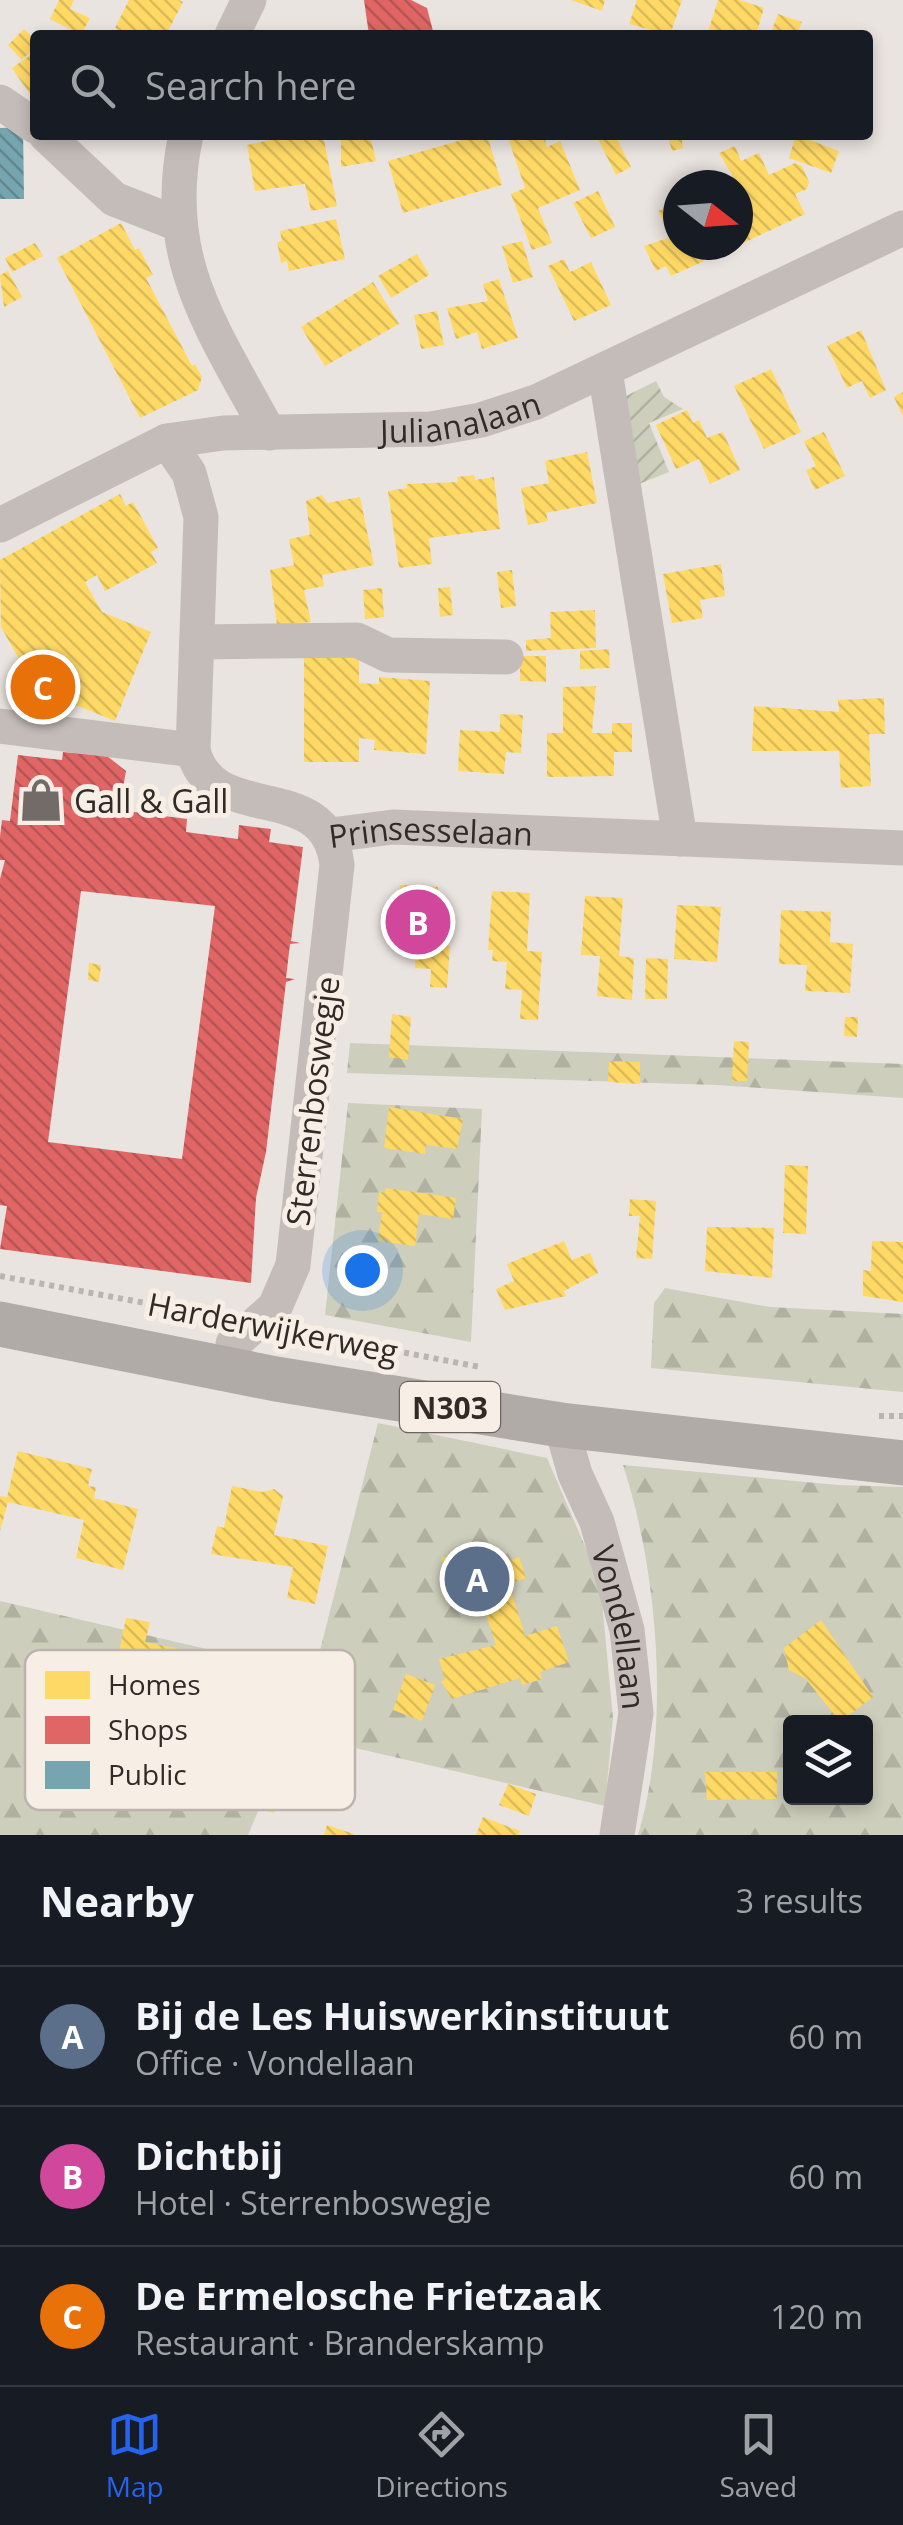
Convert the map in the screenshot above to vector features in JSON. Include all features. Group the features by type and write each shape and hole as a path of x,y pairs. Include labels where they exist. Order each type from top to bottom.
{"main road":[{"name":"Harderwijkerweg","path":"0,1302 245,1334 586,1406 903,1439"},
{"name":"Harderwijkerweg","path":"0,1324 276,1379 561,1426 903,1463"}],"street":[{"path":"234,30 249,0"},
{"path":"0,102 30,123"},
{"path":"51,140 114,200 178,224"},
{"path":"185,140 175,183 185,262 200,304 269,433"},
{"name":"Julianalaan","path":"0,526 167,441 431,428 481,420 536,402 903,228"},
{"path":"605,371 680,839"},
{"path":"0,726 193,750 201,517 198,494 167,441"},
{"path":"197,642 357,640 388,655 506,657"},
{"name":"Prinsesselaan","path":"193,750 197,768 220,789 300,812 331,835 393,826 903,848"},
{"name":"Sterrenboswegje","path":"245,1334 283,1296 293,1265 338,881 331,835"},
{"name":"Vondellaan","path":"561,1426 575,1474 598,1522 627,1630 636,1714 617,1835"}],"path":[{"name":"Harderwijkerweg","path":"0,1276 245,1334 492,1370"},
{"path":"861,1414 903,1416"}],"green space":[{"path":"656,381 664,397 683,409 649,423 669,472 634,486 620,399"},
{"path":"350,1043 903,1064 903,1098 716,1085 347,1073"},
{"path":"348,1103 482,1109 471,1342 325,1315"},
{"path":"665,1288 770,1307 903,1314 903,1392 651,1368 654,1303"},
{"path":"378,1423 547,1458 600,1581 613,1718 605,1806 355,1748 355,1650 320,1650"},
{"path":"623,1465 838,1485 903,1487 903,1835 638,1835 648,1792 657,1698 652,1600 645,1553"},
{"path":"0,1601 211,1650 25,1650 25,1810 259,1810 248,1835 0,1835"}],"building: Homes":[{"path":"59,0 74,0 70,9 90,18 84,30 71,30 50,19"},
{"path":"129,0 183,2 169,30 115,28"},
{"path":"571,0 605,0 602,11"},
{"path":"637,0 682,0 672,30 629,24"},
{"path":"718,0 740,0 764,8 757,30 709,30"},
{"path":"778,14 802,22 799,30 772,30"},
{"path":"24,29 30,35 30,52 22,60 8,45"},
{"path":"30,55 30,94 12,68"},
{"path":"270,140 324,140 337,206 311,211 305,184 255,191 247,145"},
{"path":"341,140 371,140 376,161 341,167"},
{"path":"462,140 488,140 502,185 403,213 388,161"},
{"path":"509,140 545,140 547,147 560,141 580,190 538,208 552,243 532,250 511,194 525,188"},
{"path":"598,140 618,140 631,167 616,175"},
{"path":"669,140 682,140 683,148 672,151"},
{"path":"794,140 809,140 839,151 831,173 789,158"},
{"path":"735,146 741,161 759,153 769,175 795,163 802,166 809,182 807,189 795,194 805,214 753,238 753,170 729,170 719,153"},
{"path":"598,191 615,227 591,238 573,203"},
{"path":"336,219 345,259 289,271 287,261 281,263 277,242 282,241 280,231"},
{"path":"121,223 135,250 139,248 153,275 146,278 192,366 195,364 202,377 198,390 140,418 57,258"},
{"path":"663,240 663,260 704,261 671,276 666,266 656,271 644,246"},
{"path":"522,241 533,277 513,283 502,246"},
{"path":"35,243 43,256 12,272 5,258"},
{"path":"417,254 429,275 391,298 378,276"},
{"path":"564,259 570,272 591,262 611,305 574,321 548,266"},
{"path":"8,271 22,297 4,307 0,275"},
{"path":"499,279 518,338 482,349 477,332 456,339 447,308 488,301 483,284"},
{"path":"373,282 399,324 325,366 301,327"},
{"path":"437,311 444,345 421,349 414,315"},
{"path":"861,330 886,390 870,398 862,381 847,388 827,346"},
{"path":"771,369 801,432 764,449 734,386"},
{"path":"903,392 903,417 894,397"},
{"path":"687,410 693,423 699,420 707,438 723,432 740,470 710,484 699,459 676,469 656,425"},
{"path":"824,432 845,476 815,490 806,470 816,466 804,441"},
{"path":"587,452 597,503 546,513 548,521 528,525 521,488 549,483 545,461"},
{"path":"474,475 475,480 494,477 500,529 429,538 432,564 399,568 388,491 407,488 406,484 458,482 457,477"},
{"path":"120,494 126,506 133,502 158,548 151,552 157,563 105,591 97,575 85,582 102,612 151,632 115,721 36,689 1,627 0,560"},
{"path":"322,495 327,503 360,497 374,565 322,575 324,586 304,590 311,622 277,625 270,570 294,565 289,539 310,535 306,501"},
{"path":"721,564 725,596 700,600 703,618 672,623 663,574"},
{"path":"512,570 516,606 501,608 497,572"},
{"path":"450,587 453,615 440,617 438,588"},
{"path":"382,588 384,617 365,619 363,590"},
{"path":"595,610 596,648 526,651 526,640 551,638 550,612"},
{"path":"609,649 610,668 580,669 580,651"},
{"path":"304,656 359,656 359,683 379,684 379,677 430,681 426,754 374,750 375,740 359,738 359,762 304,762"},
{"path":"520,656 546,656 546,682 520,681"},
{"path":"596,686 592,733 612,733 612,723 632,723 632,752 614,752 614,776 547,777 547,733 563,733 563,687"},
{"path":"884,698 885,734 869,734 871,786 841,788 839,751 752,751 754,706 839,712 838,700"},
{"path":"500,714 523,715 521,753 506,752 504,774 458,771 460,730 500,732"},
{"path":"400,885 438,887 434,945 450,946 447,988 430,987 431,969 415,968 416,945 396,943"},
{"path":"492,891 530,893 527,951 542,952 538,1020 520,1019 522,990 505,989 507,962 492,961 493,950 488,950"},
{"path":"585,896 623,898 619,956 634,958 632,1000 597,996 600,956 581,955"},
{"path":"677,905 721,907 717,962 674,959"},
{"path":"781,910 831,912 830,942 853,944 850,993 805,991 807,965 779,964"},
{"path":"646,958 668,959 667,999 645,999"},
{"path":"89,963 101,965 99,982 88,980"},
{"path":"392,1014 411,1017 408,1060 389,1057"},
{"path":"845,1017 858,1017 857,1037 844,1036"},
{"path":"734,1041 749,1042 747,1081 732,1081"},
{"path":"609,1061 640,1062 640,1084 608,1082"},
{"path":"389,1107 463,1119 457,1149 426,1145 425,1154 384,1148"},
{"path":"785,1165 808,1166 806,1234 783,1233"},
{"path":"386,1188 456,1198 453,1219 419,1214 415,1246 378,1241 382,1212 377,1212 379,1192 385,1193"},
{"path":"630,1199 656,1201 652,1259 636,1258 640,1216 629,1216"},
{"path":"707,1227 774,1228 772,1278 705,1271"},
{"path":"564,1241 572,1260 590,1253 598,1273 564,1291 566,1296 505,1310 496,1289 514,1281 507,1264"},
{"path":"872,1241 903,1242 903,1302 863,1296 863,1270 871,1271"},
{"path":"18,1451 92,1469 88,1486 96,1487 94,1498 138,1509 123,1570 76,1558 84,1520 8,1502 0,1531 0,1496 7,1497"},
{"path":"232,1486 262,1492 274,1489 283,1496 274,1535 328,1546 315,1604 287,1598 293,1567 211,1554 217,1526 224,1528"},
{"path":"479,1546 481,1552 497,1547 502,1563 519,1557 526,1578 509,1584 525,1636 557,1626 569,1662 540,1672 542,1679 522,1685 520,1678 452,1699 441,1681 445,1680 439,1659 496,1645 485,1611 476,1613 462,1582 450,1586 441,1558"},
{"path":"126,1618 150,1622 145,1642 180,1649 180,1650 119,1650"},
{"path":"821,1620 873,1697 849,1715 834,1715 806,1679 789,1670 784,1648"},
{"path":"406,1674 435,1685 422,1721 393,1710"},
{"path":"705,1772 777,1772 777,1799 707,1800"},
{"path":"508,1784 536,1794 529,1816 499,1805"},
{"path":"483,1817 520,1831 519,1835 476,1835"},
{"path":"327,1825 354,1834 354,1835 324,1835"}],"building: Shops":[{"path":"364,0 411,0 427,8 433,30 368,30"},
{"path":"63,752 107,756 126,771 119,810 187,819 186,832 238,839 239,825 271,829 269,842 303,847 291,941 300,943 290,944 286,978 295,979 286,982 266,1152 256,1198 251,1283 0,1249 7,1206 0,1205 0,879 5,860 0,860 2,820 10,821 18,755 62,760","holes":["81,891 215,906 182,1159 48,1142"]}],"building: Public":[{"path":"23,127 24,199 0,199 0,128"}],"place":[{"name":"De Ermelosche Frietzaak","path":"43,687"},
{"name":"Gall & Gall","path":"41,800"},
{"name":"Dichtbij","path":"418,922"},
{"name":"Bij de Les Huiswerkinstituut","path":"477,1579"}]}
